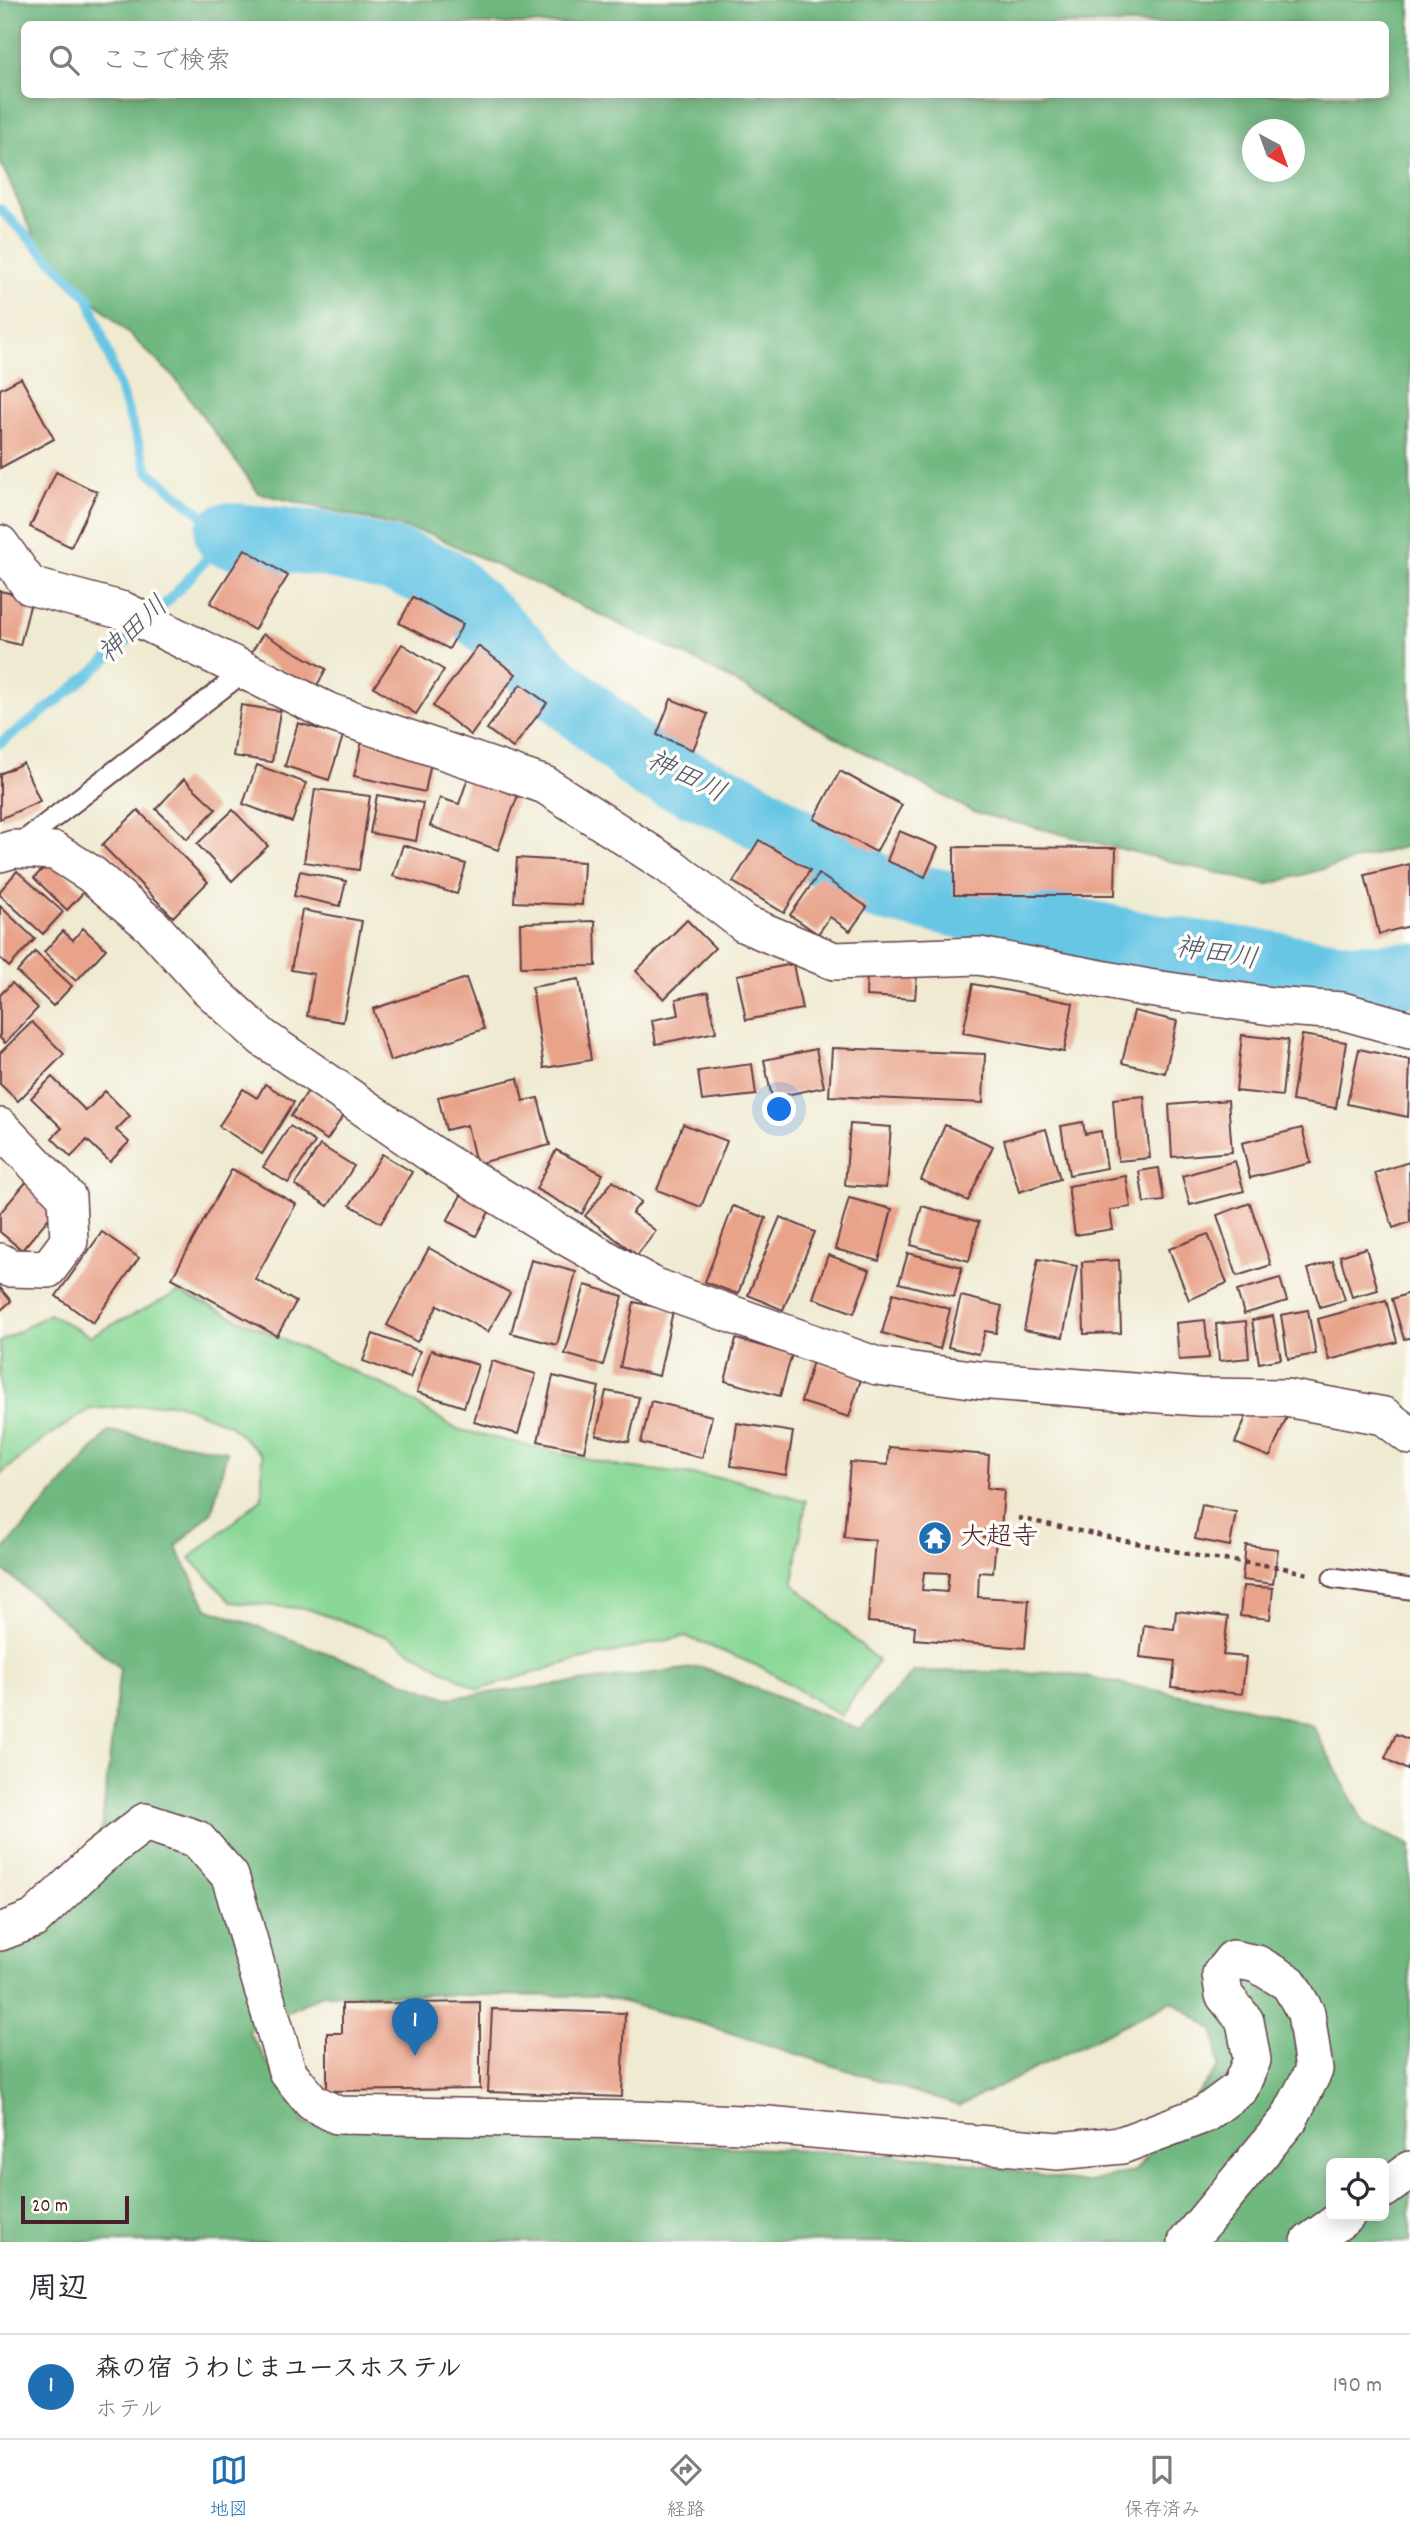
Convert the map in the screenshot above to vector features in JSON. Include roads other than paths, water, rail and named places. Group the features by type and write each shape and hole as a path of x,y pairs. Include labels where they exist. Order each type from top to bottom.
{"street":[{"path":"0,544 30,586 124,611 329,712 545,785 670,866 745,924 834,961 979,956 1161,990 1271,1006 1342,1011 1410,1030"},
{"path":"7,851 55,851 91,874 152,926 207,987 263,1038 436,1157 558,1232 655,1287 877,1366 978,1380 1102,1390 1198,1397 1286,1398 1384,1416 1410,1436"},
{"path":"0,1127 67,1197 69,1241 48,1269 9,1268 0,1262"},
{"path":"0,1932 34,1919 98,1858 145,1822 197,1839 230,1876 287,2071 312,2102 337,2115 768,2125 1057,2151 1122,2145 1205,2114 1240,2088 1252,2060 1245,2021 1224,1996 1221,1974 1233,1959 1257,1964 1289,1983 1306,2013 1314,2070 1289,2119 1187,2242"},
{"path":"1389,2185 1410,2169"},
{"path":"1310,2242 1339,2221"}],"lane":[{"path":"7,851 245,671"},
{"path":"1333,1578 1410,1589"}],"waterway":[{"path":"0,209 89,298 148,471 227,535 176,593 121,647 62,697 0,743"},
{"name":"神田川","path":"227,535 318,543 402,563 444,580 544,677 650,767 738,804 881,889 1151,946 1352,976 1410,975"}],"place":[{"name":"大超寺","path":"935,1538"},
{"name":"森の宿 うわじまユースホステル","path":"415,2056"}]}
